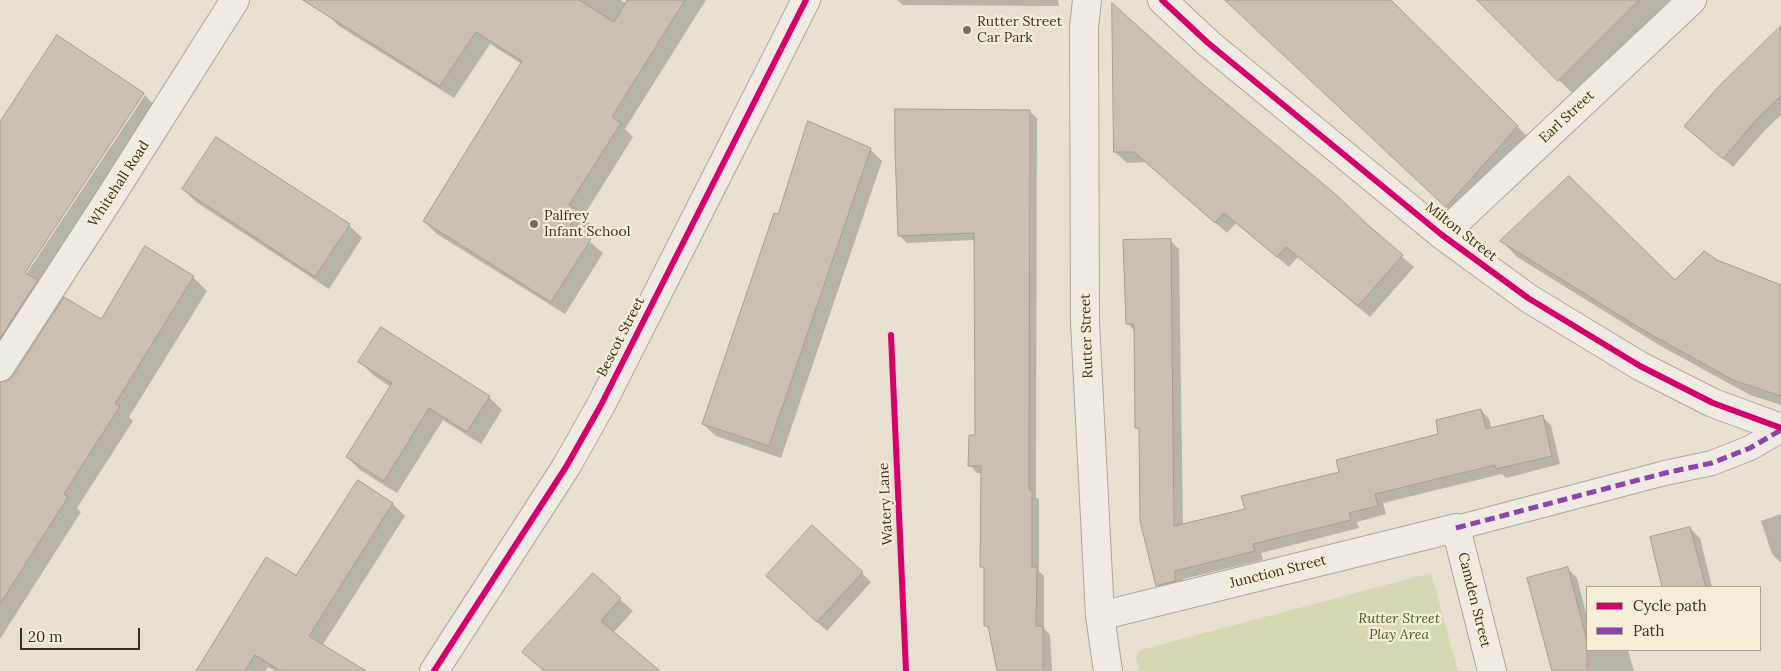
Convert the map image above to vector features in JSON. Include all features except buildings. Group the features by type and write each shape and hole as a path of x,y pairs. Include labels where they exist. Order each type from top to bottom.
{"street":[{"name":"Whitehall Road","path":"0,367 236,0"},
{"name":"Bescot Street","path":"434,671 566,467 605,396 806,0"},
{"name":"Rutter Street","path":"1087,0 1084,27 1085,322 1100,616 1108,671"},
{"name":"Milton Street","path":"1162,0 1208,43 1442,235 1528,298 1640,366 1712,403 1781,429"},
{"name":"Earl Street","path":"1442,235 1692,0"},
{"path":"1456,528 1666,473 1712,463 1750,448 1781,429"},
{"name":"Junction Street","path":"1100,616 1456,528"},
{"name":"Camden Street","path":"1456,528 1492,671"}],"green space":[{"name":"Rutter Street Play Area","path":"1431,573 1458,671 1139,671 1136,657 1140,650"}],"marked path":[{"path":"1456,528 1665,473 1712,463 1750,448 1781,430"}],"cycle path":[{"path":"434,671 566,467 601,405 806,0"},
{"path":"1162,0 1208,43 1442,235 1528,298 1640,366 1713,403 1781,428"},
{"name":"Watery Lane","path":"891,335 906,671"}],"place":[{"name":"Rutter Street Car Park","path":"967,30"},
{"name":"Palfrey Infant School","path":"534,224"}]}
